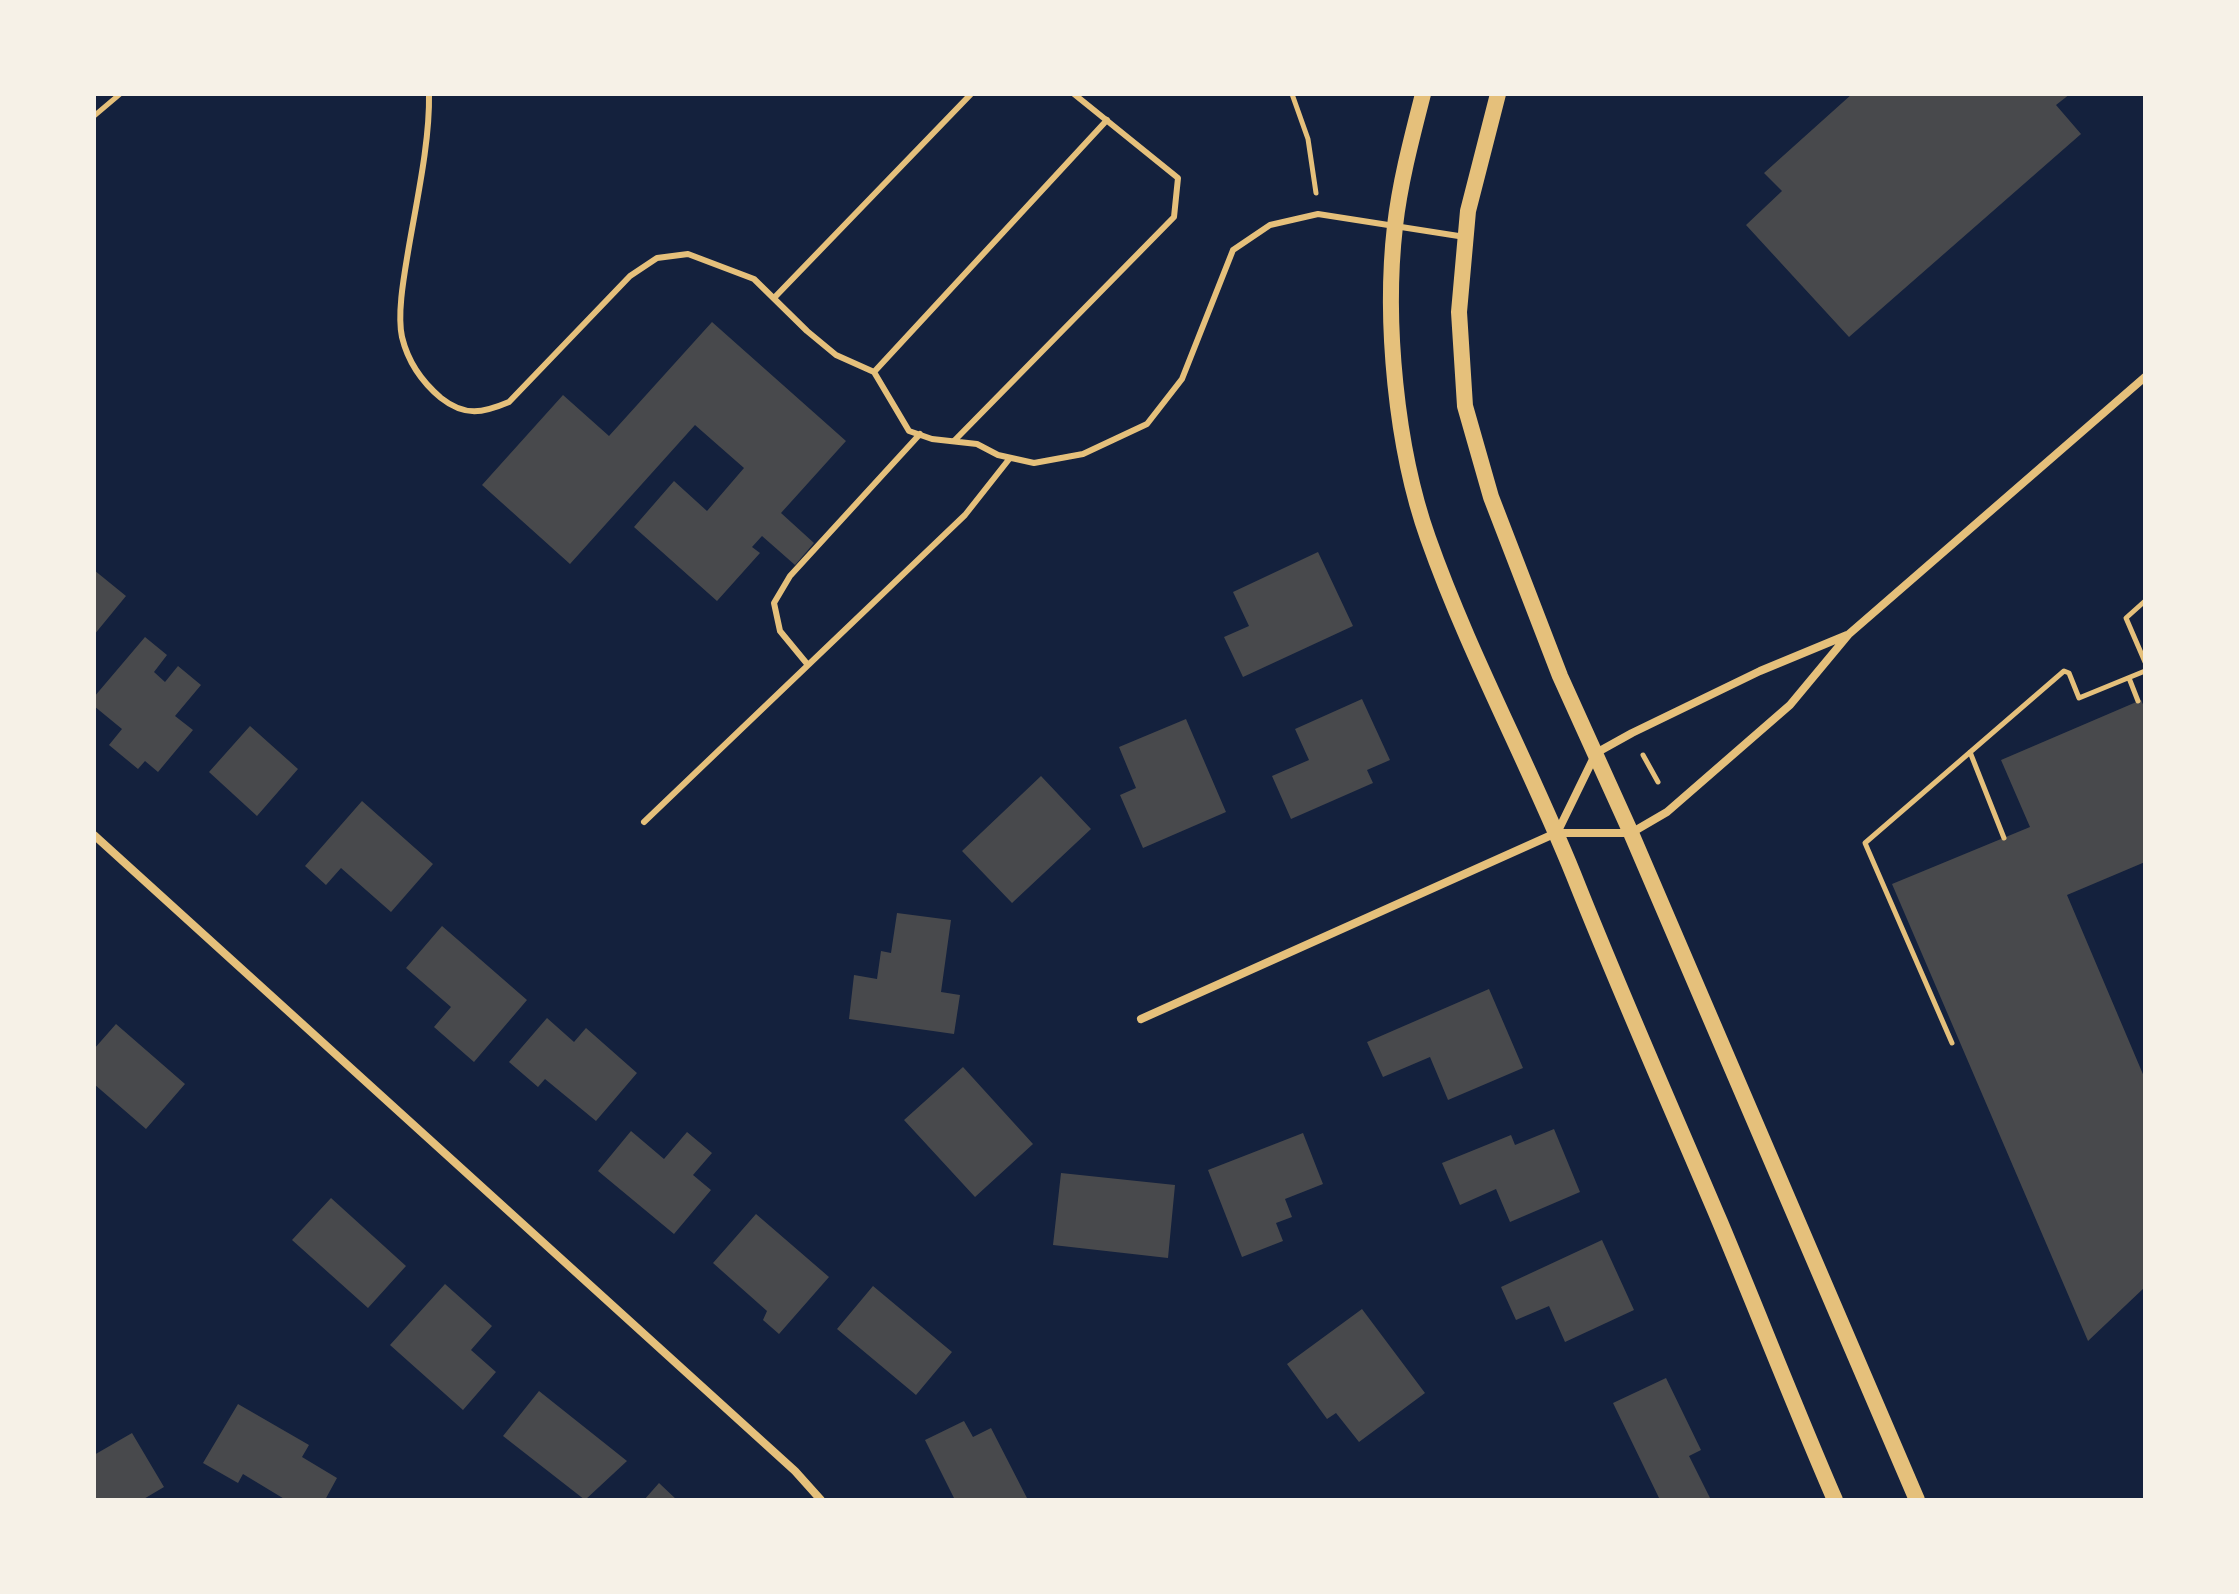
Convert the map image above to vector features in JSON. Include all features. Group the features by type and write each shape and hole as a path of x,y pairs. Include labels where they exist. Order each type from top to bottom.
{"main road":[{"path":"1423,94 1405,166 1395,226 1390,308 1395,382 1409,462 1427,535 1492,697 1556,833 1835,1500"},
{"path":"1498,94 1468,211 1459,312 1465,406 1491,497 1529,601 1917,1500"}],"street":[{"path":"1141,1019 1556,833 1631,833 1667,812 1790,705 1849,634 2145,377"},
{"path":"1556,833 1596,753 1760,671 1849,634"},
{"path":"94,835 795,1471 821,1500"}],"lane":[{"path":"429,94 404,281 401,334 411,363 430,388 453,408 484,413 509,402 630,276 657,258 688,254 754,279 836,355 874,372 909,431 932,439 977,444 998,455 1034,463 1083,454 1147,424 1182,379 1233,250 1270,225 1318,214 1466,237"},
{"path":"774,298 971,94"},
{"path":"954,441 1174,217 1178,178 1074,94"},
{"path":"874,372 1107,120"},
{"path":"808,665 780,631 774,603 790,576 920,434"},
{"path":"644,822 965,515 1010,458"}],"path":[{"path":"94,116 120,94"},
{"path":"1292,94 1308,139 1318,214"},
{"path":"2145,601 2126,618 2145,662"},
{"path":"1952,1043 1865,843 2064,671 2069,673 2079,698 2145,671"},
{"path":"2129,678 2138,701"},
{"path":"1970,752 2004,838"},
{"path":"1642,753 1658,782"}],"building":[{"path":"1852,94 2070,94 2056,105 2081,134 1849,337 1746,225 1782,191 1764,173"},
{"path":"712,322 846,441 781,513 814,543 795,565 762,536 752,547 760,553 717,601 634,527 674,481 707,511 744,468 695,425 570,564 482,485 563,395 609,436"},
{"path":"1318,552 1353,626 1243,677 1224,637 1249,626 1233,592"},
{"path":"94,570 126,596 94,635"},
{"path":"145,637 167,655 154,672 165,682 178,666 201,685 175,716 193,730 158,772 145,761 138,769 109,745 122,729 94,706 94,697"},
{"path":"1362,699 1390,760 1367,770 1373,783 1291,819 1272,776 1309,760 1295,729"},
{"path":"2141,700 2145,709 2145,862 2067,895 2145,1079 2145,1287 2088,1341 1892,884 2030,827 2001,760"},
{"path":"1186,719 1226,812 1143,848 1120,795 1136,788 1119,747"},
{"path":"250,726 298,769 257,816 209,772"},
{"path":"1041,776 1091,829 1012,903 962,851"},
{"path":"362,801 433,864 391,912 341,868 326,885 305,866"},
{"path":"897,913 951,920 941,992 960,995 954,1034 849,1019 854,975 877,979 881,951 891,953"},
{"path":"442,926 527,1000 474,1062 434,1027 451,1007 406,968"},
{"path":"1489,989 1523,1068 1448,1100 1430,1057 1383,1077 1367,1042"},
{"path":"547,1018 574,1042 586,1028 637,1073 596,1121 545,1079 538,1087 509,1062"},
{"path":"116,1024 185,1084 146,1129 94,1084 94,1049"},
{"path":"963,1067 1033,1144 975,1197 904,1120"},
{"path":"1554,1129 1580,1192 1510,1222 1496,1189 1460,1205 1442,1163 1511,1135 1515,1145"},
{"path":"631,1131 664,1159 687,1132 712,1153 693,1175 711,1190 674,1234 598,1171"},
{"path":"1303,1133 1323,1184 1285,1199 1292,1217 1276,1223 1283,1241 1242,1257 1208,1170"},
{"path":"1061,1173 1175,1185 1168,1258 1053,1245"},
{"path":"331,1198 406,1266 368,1308 292,1240"},
{"path":"756,1214 829,1277 779,1334 763,1320 767,1311 713,1263"},
{"path":"1602,1240 1634,1310 1565,1342 1549,1306 1516,1320 1501,1287"},
{"path":"445,1284 492,1326 471,1350 496,1372 463,1410 390,1345"},
{"path":"873,1286 952,1352 916,1395 837,1329"},
{"path":"1362,1309 1425,1393 1359,1442 1336,1413 1327,1419 1287,1364"},
{"path":"1666,1378 1701,1450 1689,1456 1710,1498 1706,1500 1660,1500 1613,1403"},
{"path":"539,1391 627,1461 585,1500 503,1436"},
{"path":"238,1404 309,1445 302,1457 337,1478 325,1500 286,1500 243,1474 238,1483 203,1463"},
{"path":"964,1421 973,1437 991,1428 1028,1500 955,1500 925,1440"},
{"path":"132,1433 164,1487 142,1500 94,1500 94,1455"},
{"path":"659,1483 677,1500 644,1500"}]}
